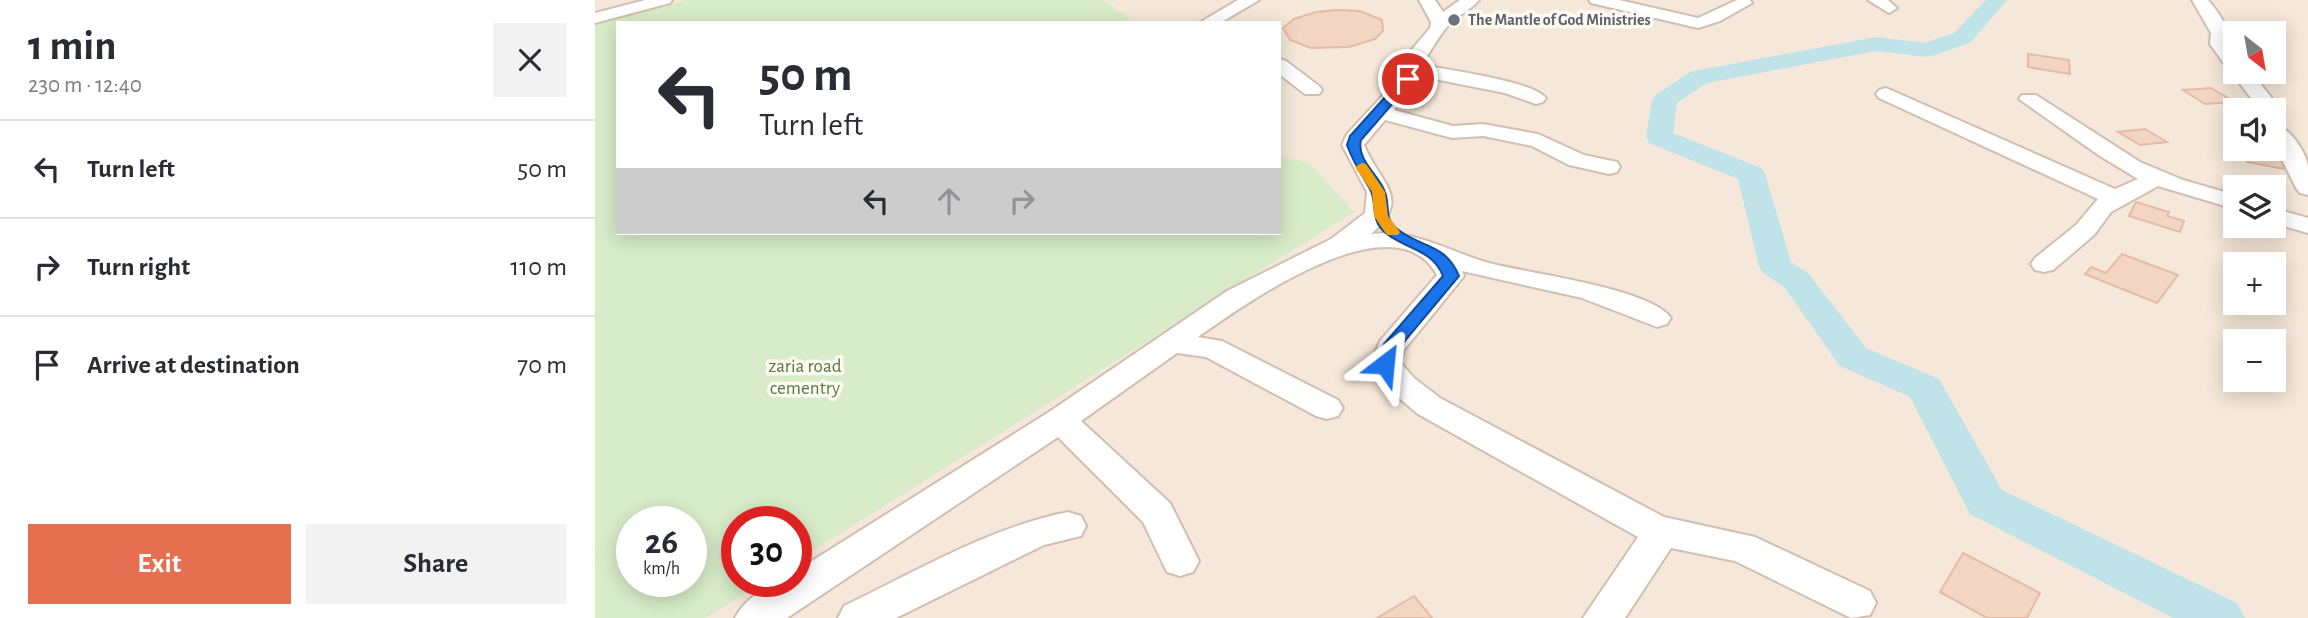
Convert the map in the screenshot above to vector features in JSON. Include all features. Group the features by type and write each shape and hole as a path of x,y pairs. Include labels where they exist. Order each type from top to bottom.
{"street":[{"path":"595,18 664,0"},
{"path":"1211,21 1251,0"},
{"path":"1471,0 1434,11 1439,29 1418,53 1400,90 1355,139 1353,145 1364,172 1378,192 1381,216 1391,231 1425,249 1447,266 1451,276 1390,348 1385,364 1389,371 1429,406 1662,531 1742,548 1856,603"},
{"path":"1597,0 1698,23 1709,21 1718,13 1744,3"},
{"path":"2200,0 2220,33 2219,44 2223,49"},
{"path":"1281,67 1312,90"},
{"path":"1412,69 1500,86 1536,98"},
{"path":"2251,84 2262,98"},
{"path":"1887,94 2026,156 2092,189 2112,197 2120,197"},
{"path":"2029,99 2053,111 2119,159 2156,178 2223,198"},
{"path":"1379,112 1452,132 1483,130 1538,141 1577,160 1609,167"},
{"path":"2286,143 2303,183 2308,188"},
{"path":"2044,264 2085,230 2102,207 2156,178"},
{"path":"755,618 1060,420 1237,297 1340,244 1377,216 1380,202"},
{"path":"2286,219 2308,226"},
{"path":"1314,258 1384,239 1425,249 1484,270 1588,291 1627,304 1657,318"},
{"path":"1172,341 1187,346 1212,348 1327,408"},
{"path":"1060,420 1157,513 1180,561"},
{"path":"867,616 1002,548 1038,532 1067,526"},
{"path":"1603,618 1662,531"}],"shaded area":[{"path":"595,0 2308,0 2308,618 595,618"}],"green space":[{"name":"zaria road cementry","path":"687,0 1104,0 1132,21 616,21 616,235 1281,235 1281,156 1309,163 1354,212 812,551 812,506 721,506 721,597 739,597 706,618 595,618 595,24"}],"building":[{"path":"1360,11 1382,20 1383,31 1375,39 1349,47 1311,48 1290,40 1283,28 1294,19 1316,12"},
{"path":"2028,54 2069,60 2070,74 2028,67"},
{"path":"2211,88 2228,98 2223,98 2223,103 2205,104 2183,90"},
{"path":"2145,129 2167,142 2140,145 2118,132"},
{"path":"2282,161 2284,169 2247,162"},
{"path":"2136,202 2169,212 2167,216 2184,221 2180,232 2129,216"},
{"path":"2122,254 2178,275 2157,303 2085,274 2091,267 2106,273"},
{"path":"1963,553 2040,593 2027,618 1987,618 1940,592"},
{"path":"1414,596 1432,618 1377,618"}],"waterway":[{"path":"1997,0 1962,38 1927,50 1876,44 1699,77 1665,100 1659,137 1751,174 1776,267 1796,280 1853,357 1925,388 1986,502 2220,618"}],"slow traffic":[{"path":"1362,167 1378,192 1381,216 1392,232"}],"place":[{"name":"The Mantle of God Ministries","path":"1454,20"}],"route":[{"path":"1385,364 1390,348 1451,276 1447,266 1436,254 1391,231 1381,216 1378,192 1364,172 1353,145 1355,139 1408,79"}]}
